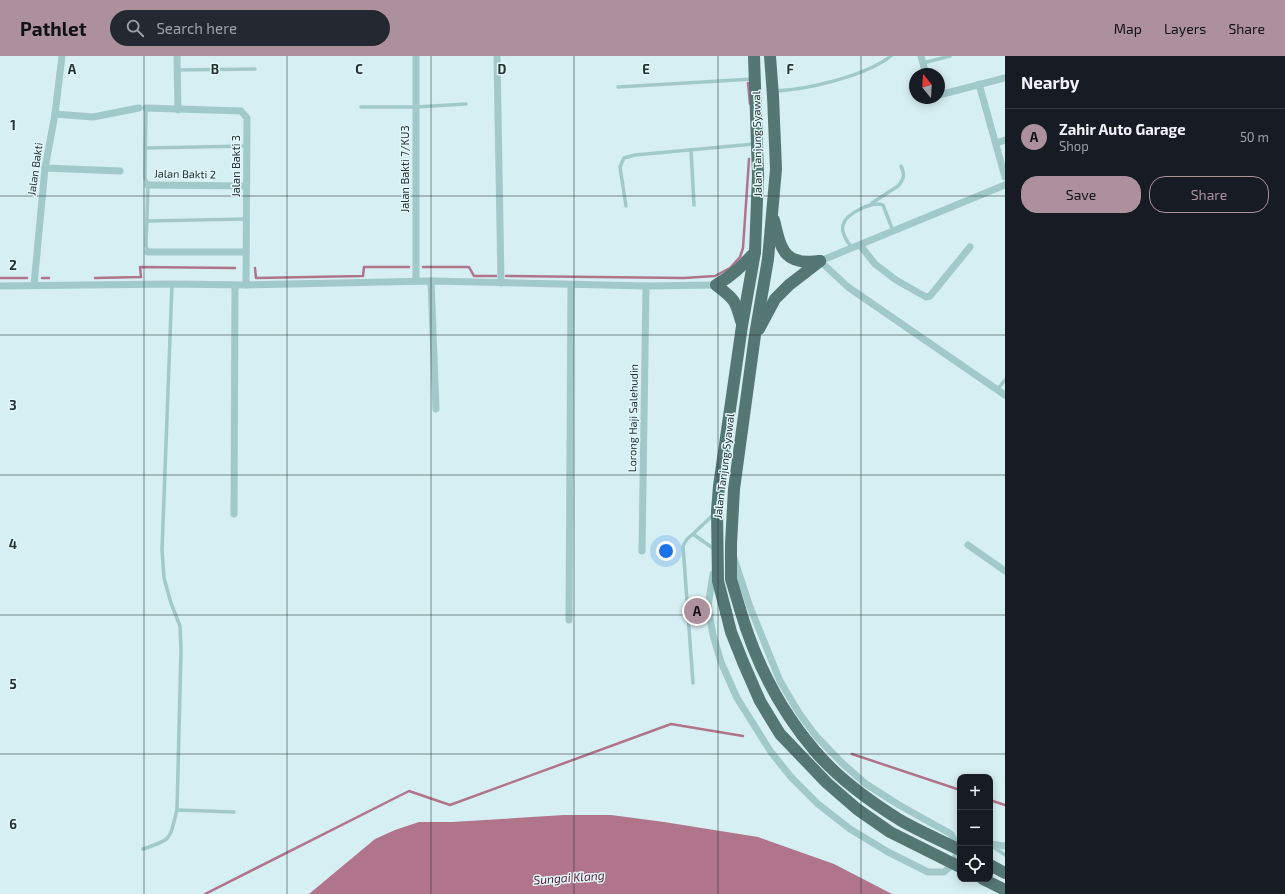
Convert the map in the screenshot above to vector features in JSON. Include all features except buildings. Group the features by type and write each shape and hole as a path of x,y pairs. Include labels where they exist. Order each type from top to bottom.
{"main road":[{"name":"Jalan Tanjung Syawal","path":"754,56 758,144 755,252 742,326 719,486 717,511 718,581 731,632 743,662 760,701 780,734 827,783 857,809 890,832 957,866"},
{"name":"Jalan Tanjung Syawal","path":"770,56 776,169 771,209 768,259 755,336 734,489 731,578 756,656 776,697 795,726 815,752 866,797 901,820 957,848"},
{"path":"771,209 778,237 785,254 796,261 808,263 820,261"},
{"path":"742,326 736,303 729,295 716,285 740,269 755,252"},
{"path":"755,336 775,299 789,285 820,261"},
{"path":"993,867 1005,873"},
{"path":"989,882 1005,890"}],"street":[{"name":"Jalan Bakti","path":"34,285 45,168 56,114 62,56"},
{"path":"177,56 178,110"},
{"name":"Jalan Bakti 7/KU3","path":"416,56 416,282"},
{"path":"497,56 501,283"},
{"path":"945,93 1005,78"},
{"path":"979,84 1005,177"},
{"name":"Jalan Bakti 3","path":"56,114 93,117 142,108 241,111 247,118 246,285"},
{"path":"996,143 1005,140"},
{"path":"45,168 120,171"},
{"name":"Jalan Bakti 2","path":"148,185 246,186"},
{"path":"1005,185 820,261 848,287 1005,395"},
{"path":"860,244 875,264 896,280 926,297 930,296 970,247"},
{"path":"148,252 246,252"},
{"path":"431,281 436,409"},
{"path":"0,286 172,284 246,285 431,281 571,285 716,285"},
{"path":"234,514 235,285"},
{"path":"569,620 571,285"},
{"name":"Lorong Haji Salehudin","path":"642,551 646,286"},
{"path":"731,544 750,607 780,681 799,714 816,736 842,763 866,784 899,805 951,834 957,846"},
{"path":"968,545 1005,571"},
{"path":"717,551 708,607 713,635 722,662 737,698 771,752 790,777 818,804 850,829 888,852 928,872 944,872 954,863 957,855"},
{"path":"993,844 1005,846"}],"lane":[{"path":"773,92 805,88 857,74 880,64 890,56"},
{"path":"922,60 950,56"},
{"path":"177,70 255,69"},
{"path":"618,86 756,79"},
{"path":"361,107 416,107 466,104"},
{"path":"142,108 146,148 146,178 148,185 146,244 148,252"},
{"path":"626,206 620,167 624,158 635,155 758,144"},
{"path":"146,148 247,146"},
{"path":"690,150 694,205"},
{"path":"852,248 842,230 843,223 849,216 870,205 898,186 903,179 904,173 901,166"},
{"path":"870,205 883,205 894,231"},
{"path":"147,221 246,219"},
{"path":"143,849 165,841 171,836 177,810 181,650 180,626 171,603 164,578 162,550 172,284"},
{"path":"997,390 1005,380"},
{"path":"693,683 683,546 687,539 717,511"},
{"path":"693,534 717,551"},
{"path":"177,810 234,812"},
{"path":"993,846 1005,855"}],"water":[{"name":"Sungai Klang","path":"564,815 611,815 758,837 834,864 892,894 309,894 375,839 419,822 452,822"}],"waterway":[{"path":"748,83 750,104"},
{"path":"506,276 684,278 715,276 730,268 740,257 743,248 749,159"},
{"path":"95,278 141,277 140,267 235,268"},
{"path":"255,268 256,278 363,276 364,267 409,267"},
{"path":"423,267 469,267 474,276 496,276"},
{"path":"0,278 27,278"},
{"path":"42,278 49,278"},
{"path":"205,894 409,791 450,805 671,724 743,736"},
{"path":"852,754 957,789"},
{"path":"993,801 1005,805"}],"place":[{"name":"Zahir Auto Garage","path":"697,611"}]}
